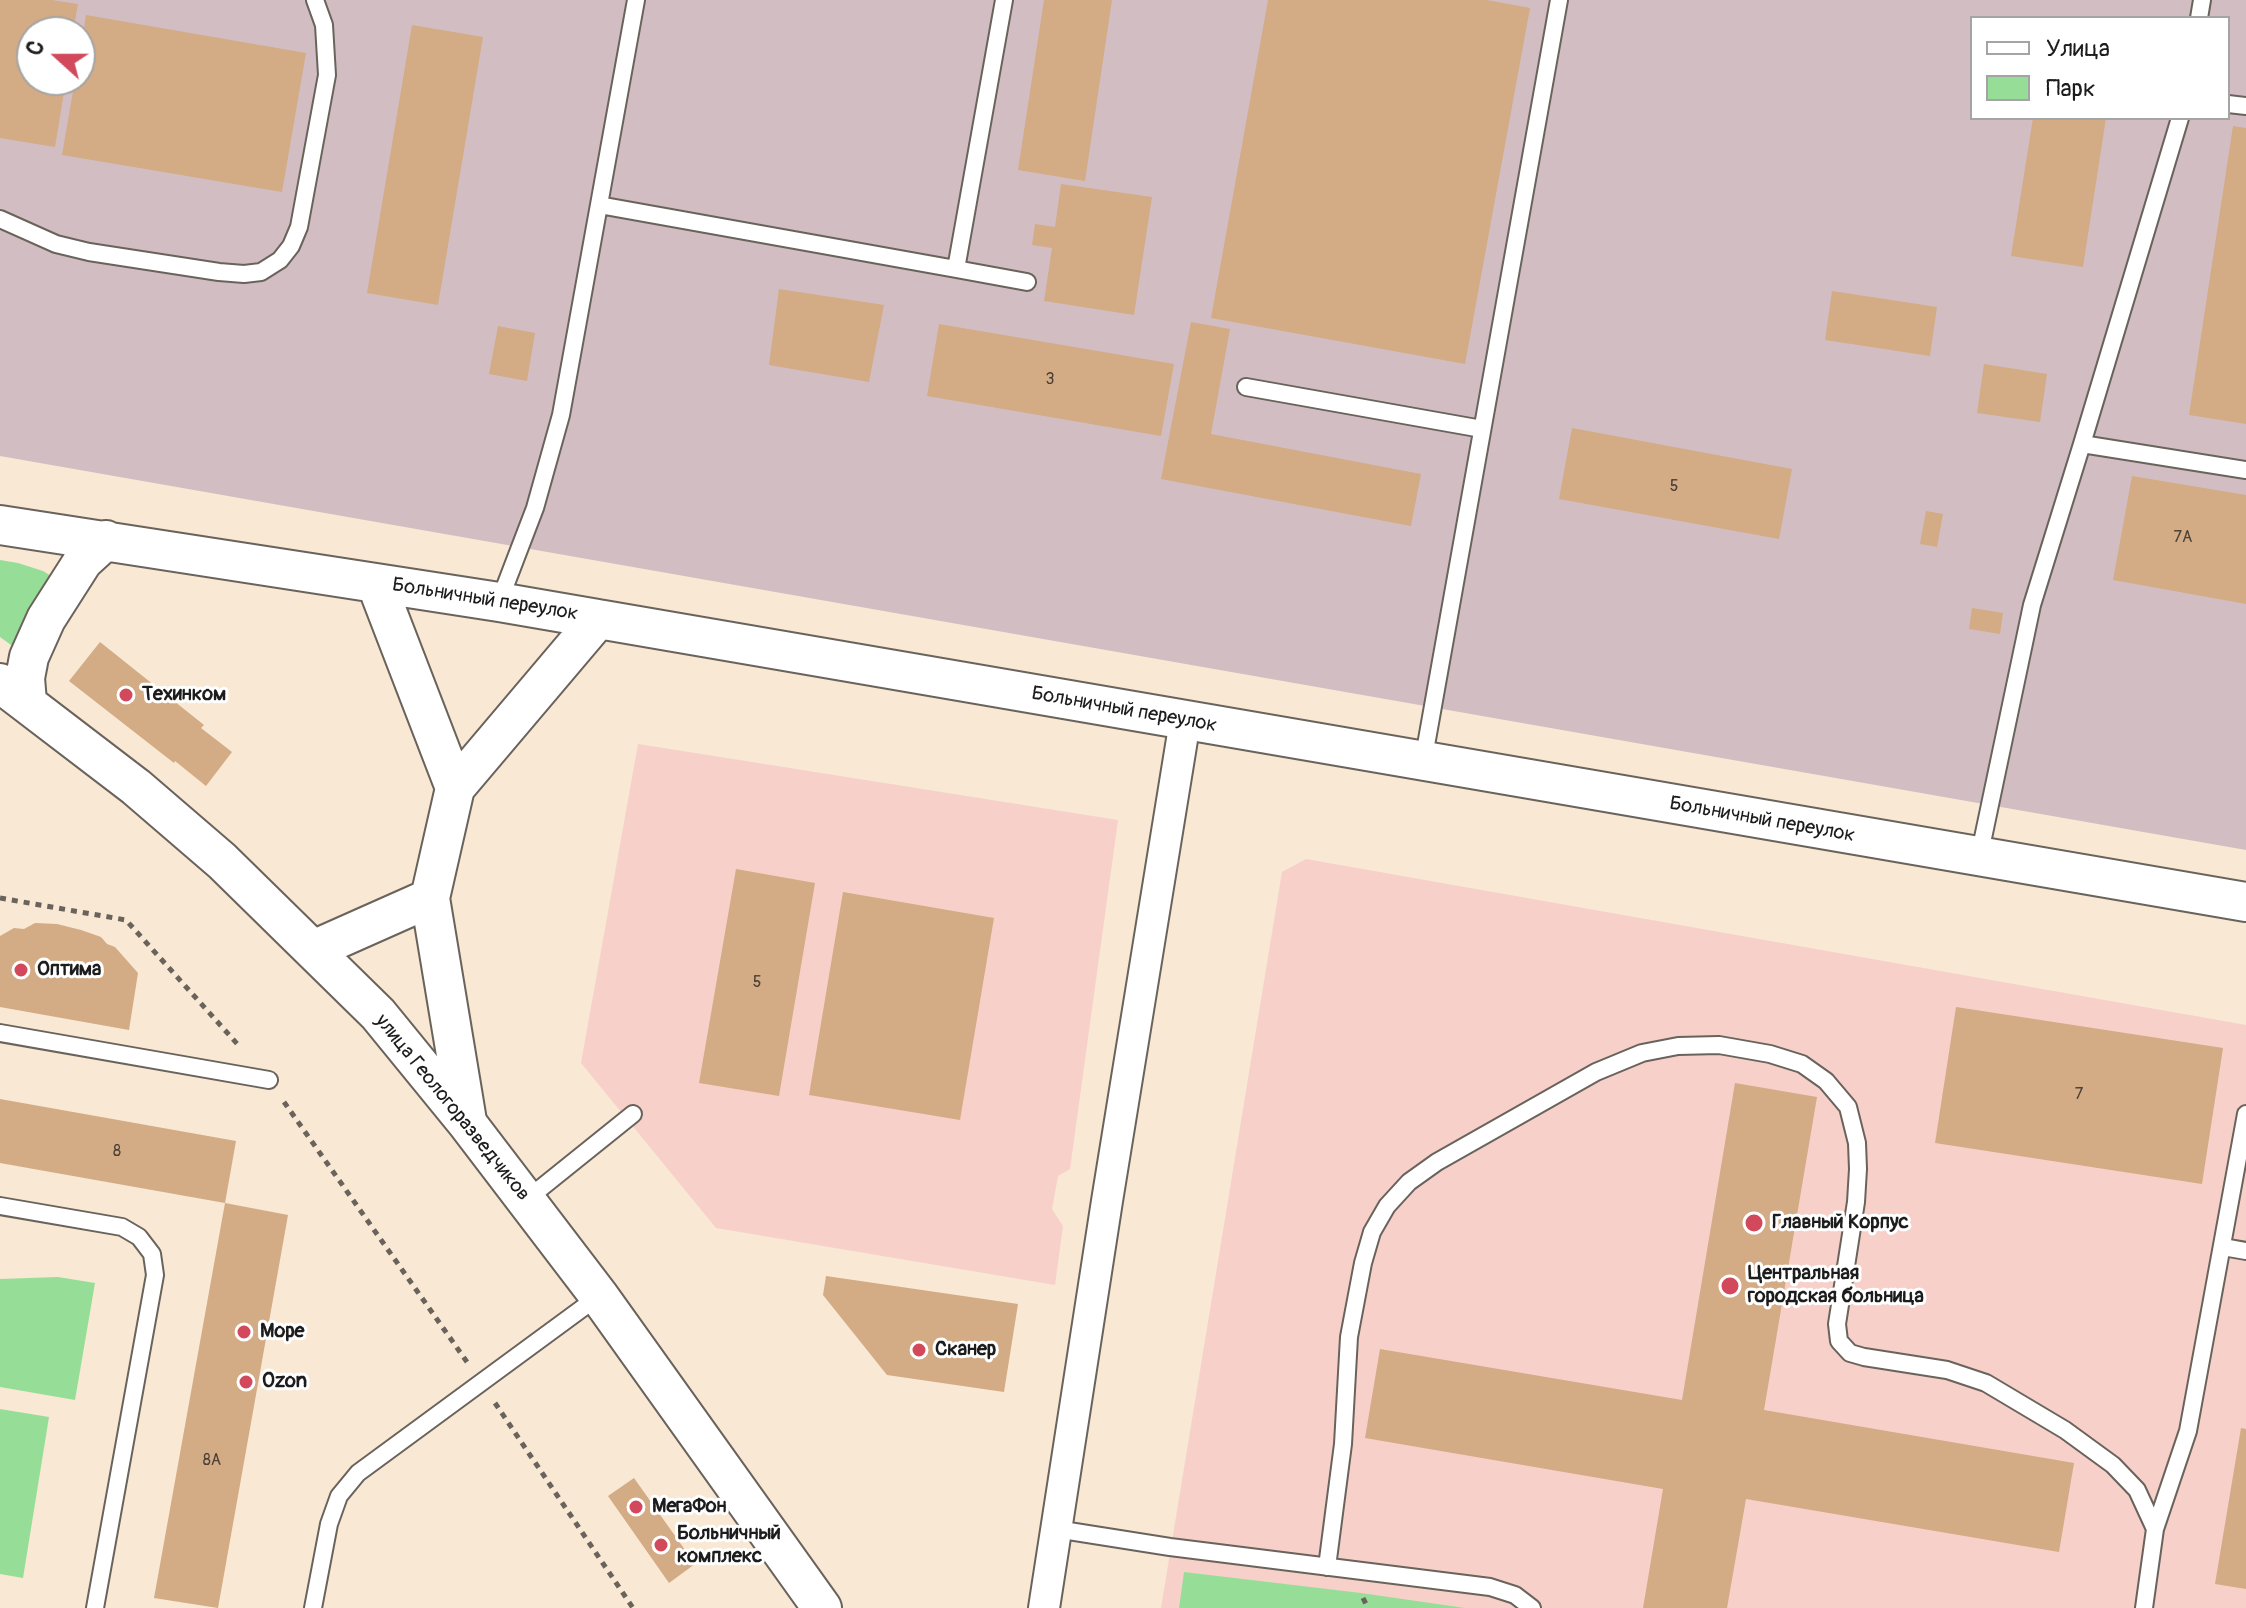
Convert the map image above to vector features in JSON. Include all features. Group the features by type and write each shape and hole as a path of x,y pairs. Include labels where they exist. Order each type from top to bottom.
{"street":[{"name":"Больничный переулок","path":"0,525 499,602 2246,902"},
{"path":"13,693 25,678 29,657 46,619 83,561 106,540"},
{"path":"376,583 455,788"},
{"path":"467,1123 430,898 455,788 598,619"},
{"name":"улица Геологоразведчиков","path":"13,693 136,787 222,861 378,1014 467,1123 599,1296 822,1608"},
{"path":"1044,1608 1185,721"},
{"path":"313,950 430,898"}],"lane":[{"path":"0,219 56,244 89,252 219,272 261,272 280,260 291,246 299,227 327,75 324,25 315,0"},
{"path":"499,602 535,508 561,415 636,0"},
{"path":"956,269 1004,0"},
{"path":"1423,762 1559,0"},
{"path":"1979,857 2029,616 2179,120"},
{"path":"599,205 1027,282"},
{"path":"1246,387 1482,429"},
{"path":"2082,444 2246,470"},
{"path":"0,1033 269,1080"},
{"path":"1327,1567 1343,1444 1349,1337 1367,1248 1387,1206 1409,1182 1437,1162 1596,1072 1642,1053 1678,1046 1719,1045 1770,1054 1802,1064 1826,1081 1848,1107 1857,1143 1858,1169 1856,1202 1837,1324 1839,1341 1850,1353 1947,1370 1986,1383 2065,1430 2113,1465 2137,1490 2155,1529"},
{"path":"526,1200 633,1114"},
{"path":"2144,1608 2155,1529 2188,1431 2246,1114"},
{"path":"0,1206 122,1227 139,1237 152,1254 155,1275 95,1608"},
{"path":"2223,1247 2246,1251"},
{"path":"313,1608 329,1524 339,1496 358,1473 599,1296"},
{"path":"1056,1529 1170,1547 1490,1587 1515,1595 1532,1608"}],"path":[{"path":"0,898 126,920 269,1080 481,1383 633,1608"}],"shaded area":[{"path":"0,0 2246,0 2246,850 0,456"},
{"path":"638,744 1118,820 1070,1169 1058,1176 1052,1209 1063,1226 1055,1285 716,1228 581,1063"},
{"name":"Центральная городская больница","path":"1306,859 2246,1025 2246,1608 1161,1608 1282,872"}],"green space":[{"path":"0,560 43,571 53,577 20,643 11,645 0,637"},
{"path":"58,1277 95,1283 75,1400 0,1387 0,1279"},
{"path":"0,1409 49,1417 23,1578 0,1574"},
{"path":"1184,1572 1361,1593 1465,1608 1179,1608"}],"building":[{"path":"0,0 52,0 78,4 76,16 16,16 16,96 63,96 55,147 0,138"},
{"path":"1044,0 1112,0 1085,181 1018,170"},
{"path":"1268,0 1487,0 1530,8 1465,364 1211,318"},
{"path":"96,17 306,53 282,192 62,155 72,96 96,96"},
{"path":"412,25 483,37 438,305 367,293"},
{"path":"2033,120 2106,120 2083,267 2011,256"},
{"path":"2233,126 2246,128 2246,424 2189,415"},
{"path":"1061,184 1152,197 1134,315 1044,301 1052,248 1032,245 1035,224 1055,227"},
{"path":"779,289 884,305 869,382 769,365"},
{"path":"1832,291 1937,307 1930,356 1825,340"},
{"path":"1191,322 1230,329 1211,434 1421,474 1411,526 1161,479"},
{"path":"939,324 1174,364 1161,436 927,396"},
{"path":"498,326 535,333 527,381 489,374"},
{"path":"1984,364 2047,374 2040,422 1977,413"},
{"path":"1572,428 1792,469 1779,539 1559,499"},
{"path":"2132,476 2246,495 2246,604 2113,580"},
{"path":"1926,511 1943,514 1937,547 1920,544"},
{"path":"1972,608 2003,613 2000,634 1969,629"},
{"path":"100,642 204,725 201,728 232,752 206,786 69,681"},
{"path":"736,869 815,883 779,1096 699,1083"},
{"path":"843,892 994,918 960,1120 809,1095"},
{"path":"35,923 57,924 101,937 115,947 138,973 129,1030 0,1007 0,936 14,928 24,929"},
{"path":"1956,1007 2223,1048 2202,1184 1935,1143"},
{"name":"Главный Корпус","path":"1735,1083 1817,1097 1764,1410 2074,1463 2059,1552 1746,1499 1727,1608 1643,1608 1663,1489 1365,1438 1380,1349 1682,1400"},
{"path":"0,1099 236,1141 225,1203 0,1163"},
{"path":"225,1203 288,1215 218,1608 154,1598"},
{"path":"826,1276 1018,1304 1004,1392 887,1375 823,1295"},
{"path":"2241,1428 2246,1429 2246,1589 2215,1584"},
{"path":"634,1478 695,1564 669,1583 608,1496"}],"place":[{"name":"Техинком","path":"126,695"},
{"name":"Оптима","path":"21,970"},
{"name":"Главный Корпус","path":"1754,1223"},
{"name":"Центральная городская больница","path":"1730,1286"},
{"name":"Море","path":"244,1332"},
{"name":"Сканер","path":"919,1350"},
{"name":"Ozon","path":"246,1382"},
{"name":"МегаФон","path":"636,1507"},
{"name":"Больничный комплекс","path":"661,1545"}]}
